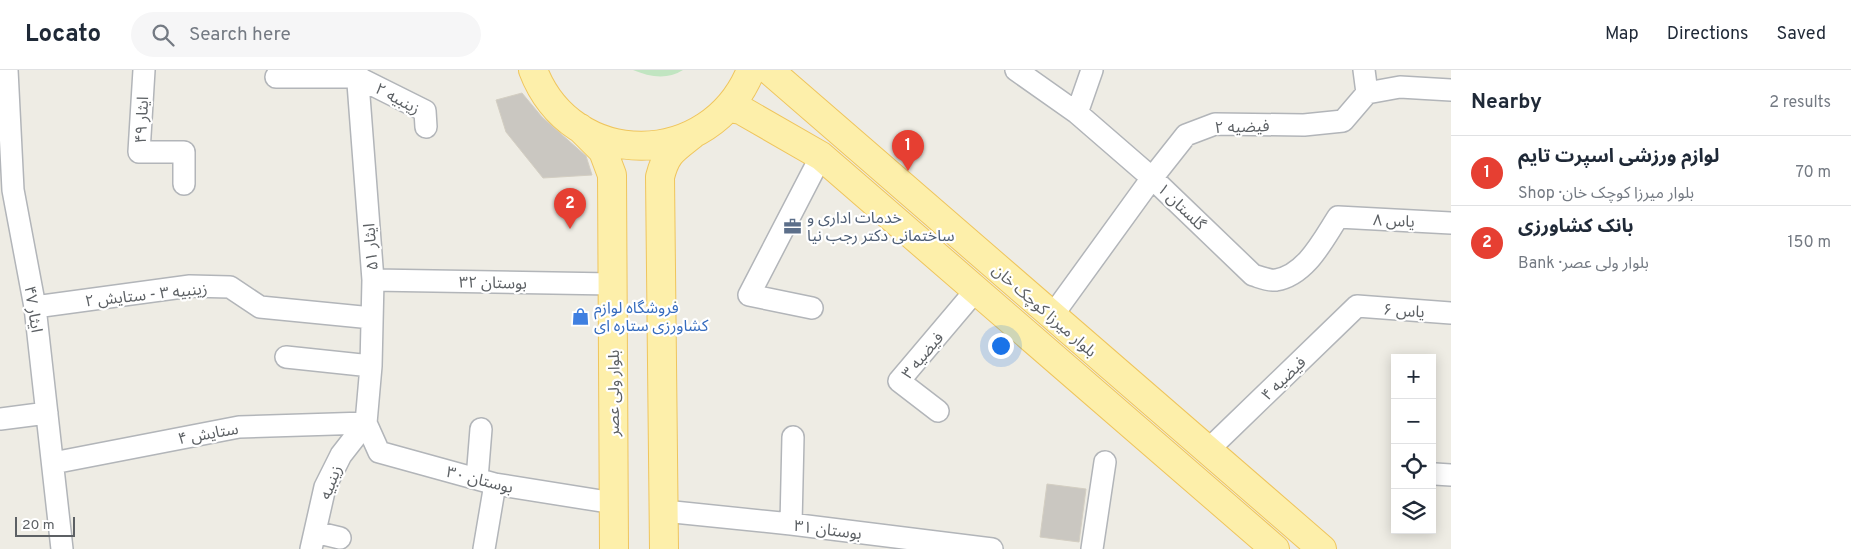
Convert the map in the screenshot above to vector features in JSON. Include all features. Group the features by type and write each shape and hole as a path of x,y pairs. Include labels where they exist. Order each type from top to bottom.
{"main road":[{"path":"532,70 548,100 580,128 599,138 630,146 662,145 692,135"},
{"path":"664,549 660,177 668,154 692,135 706,127 728,108 740,94 751,70"},
{"name":"بلوار میرزا کوچک خان","path":"769,70 1322,549"},
{"name":"بلوار میرزا کوچک خان","path":"728,108 741,110 821,156 1274,549"},
{"name":"بلوار ولی عصر","path":"580,128 603,151 612,175 614,549"}],"street":[{"name":"ایثار ۴۷","path":"7,70 12,190 35,307 62,549"},
{"name":"ایثار ۴۹","path":"144,70 139,152 184,152 184,184"},
{"name":"گلستان ۱","path":"1016,70 1076,113 1152,178 1253,275 1274,281 1295,274 1316,251 1338,216"},
{"path":"1076,113 1092,70"},
{"path":"1364,70 1367,92 1400,87 1451,90"},
{"path":"276,77 357,73"},
{"name":"زینبیه ۲","path":"357,73 426,111 426,127"},
{"name":"ایثار ۵۱","path":"357,73 372,280 371,366 366,423"},
{"name":"فیضیه ۲","path":"1052,316 1152,178 1186,135 1215,124 1304,125 1343,121 1367,92"},
{"path":"812,308 749,295 821,156"},
{"name":"یاس ۸","path":"1338,216 1451,223"},
{"name":"بوستان ۳۲","path":"372,280 612,284"},
{"name":"زینبیه ۳ - ستایش ۲","path":"35,307 190,286 230,288 260,307 372,318"},
{"name":"فیضیه ۳","path":"938,412 899,381 976,290"},
{"name":"یاس ۶","path":"1357,306 1451,313"},
{"name":"فیضیه ۴","path":"1208,450 1357,306"},
{"path":"286,357 371,366"},
{"path":"0,418 47,413"},
{"name":"بوستان ۳۰","path":"366,423 379,452 486,482 614,503"},
{"name":"ستایش ۴","path":"53,462 239,427 366,423"},
{"name":"زینبیه","path":"313,541 325,487 341,454 366,423"},
{"path":"481,429 486,482 484,549"},
{"path":"791,524 793,437"},
{"path":"1092,549 1105,462"},
{"name":"بوستان ۳۱","path":"664,511 791,524 992,549"},
{"path":"313,541 340,538"}],"green space":[{"path":"633,70 683,70 671,75 658,76"}],"building":[{"path":"522,93 542,117 586,156 592,175 543,178 506,132 496,100"},
{"path":"1047,484 1086,489 1079,542 1040,537"}],"place":[{"name":"لوازم ورزشی اسپرت تایم","path":"908,171"},
{"name":"خدمات اداری و ساختمانی دکتر رجب نیا","path":"793,226"},
{"name":"بانک کشاورزی","path":"570,229"},
{"name":"فروشگاه لوازم کشاورزی ستاره ای","path":"580,316"}]}
